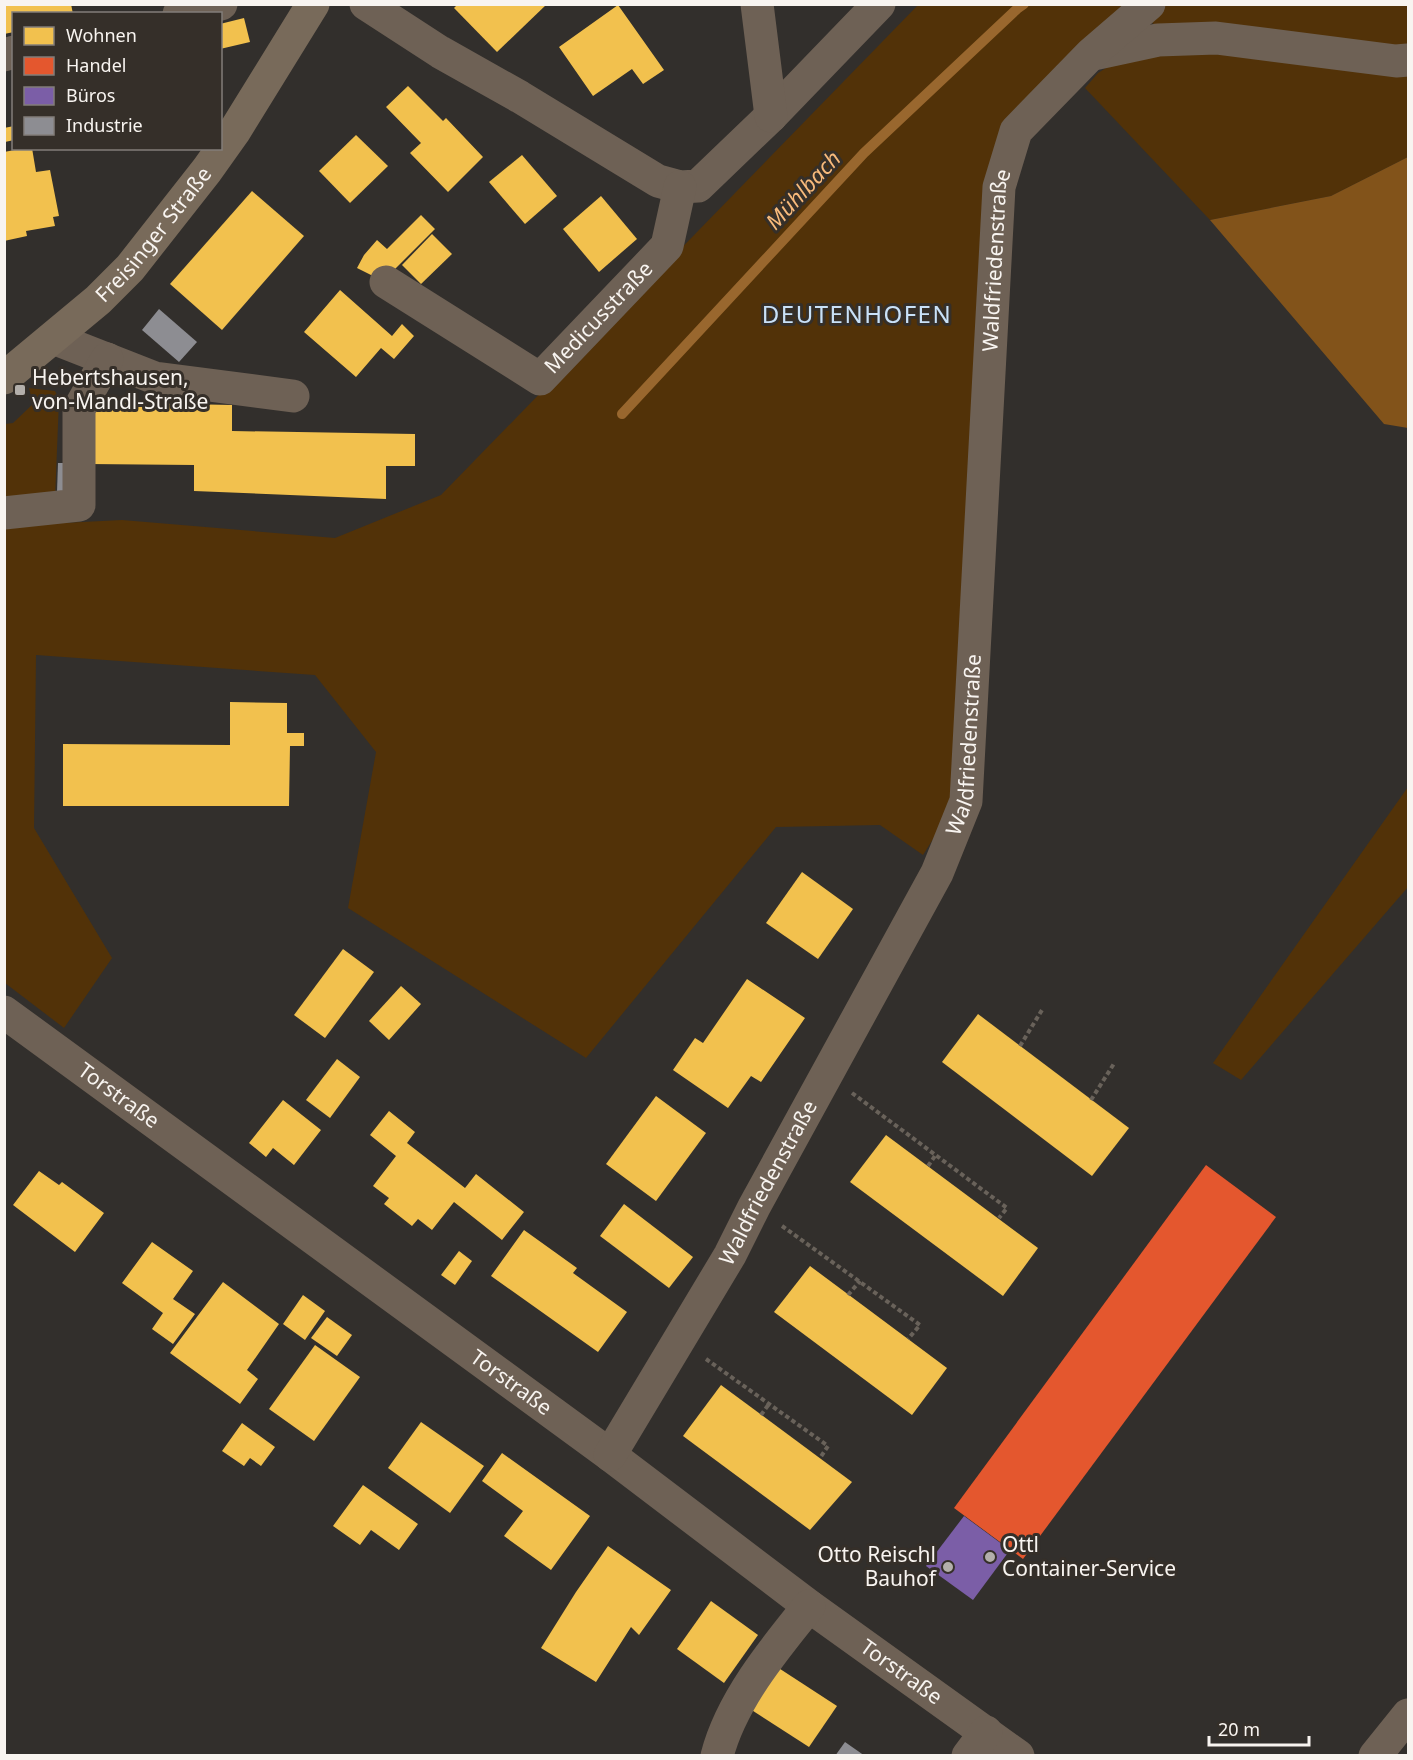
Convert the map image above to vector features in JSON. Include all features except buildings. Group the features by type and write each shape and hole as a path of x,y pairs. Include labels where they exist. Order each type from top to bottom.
{"main road":[{"name":"Freisinger Straße","path":"222,149 313,4"},
{"name":"Freisinger Straße","path":"4,378 98,300 130,268 221,150"}],"street":[{"path":"187,12 221,4"},
{"path":"366,4 440,52 520,97 658,181 680,187 698,186 771,116 879,4"},
{"path":"757,4 771,116"},
{"name":"Waldfriedenstraße","path":"610,1455 730,1254 828,1075 937,873 966,801 999,187 1016,131 1092,54 1149,4"},
{"path":"1092,54 1158,40 1216,38 1396,61 1408,60"},
{"name":"Medicusstraße","path":"386,282 540,379 667,246 680,187"},
{"path":"53,338 154,378 293,396"},
{"path":"4,513 79,505 79,408 107,359"},
{"name":"Torstraße","path":"4,1012 610,1455 809,1606 977,1744 1018,1755"},
{"path":"717,1755 733,1712 774,1649 809,1606"},
{"path":"1375,1755 1408,1715"}],"path":[{"path":"1020,1046 1042,1010"},
{"path":"1092,1100 1115,1062"},
{"path":"828,1075 1008,1208 999,1218"},
{"path":"928,1166 935,1156"},
{"path":"754,1207 920,1325 908,1339"},
{"path":"848,1295 860,1281"},
{"path":"679,1340 828,1446 820,1458"},
{"path":"761,1415 769,1404"}],"shaded area":[{"path":"918,5 1134,5 1003,138 957,801 923,855 880,825 776,827 586,1058 348,908 376,752 315,675 36,655 34,828 112,958 64,1028 5,983 4,526 122,520 335,538 441,495"},
{"path":"1167,5 1408,5 1408,50 1161,28 1152,23 1158,10"},
{"path":"1200,45 1408,72 1408,157 1331,196 1210,220 1085,88 1098,73 1122,58"},
{"path":"1408,157 1408,428 1384,424 1210,220 1331,196"},
{"path":"29,388 55,391 59,399 55,499 5,504 5,424 13,423 33,404"},
{"path":"1408,787 1408,887 1241,1080 1213,1063"}],"waterway":[{"name":"Mühlbach","path":"622,414 864,153 1024,4"}],"place":[{"name":"Hebertshausen, von-Mandl-Straße","path":"20,390"},
{"name":"Ottl Container-Service","path":"990,1557"},
{"name":"Otto Reischl Bauhof","path":"948,1567"}],"district":[{"name":"DEUTENHOFEN","path":"857,315"}]}
